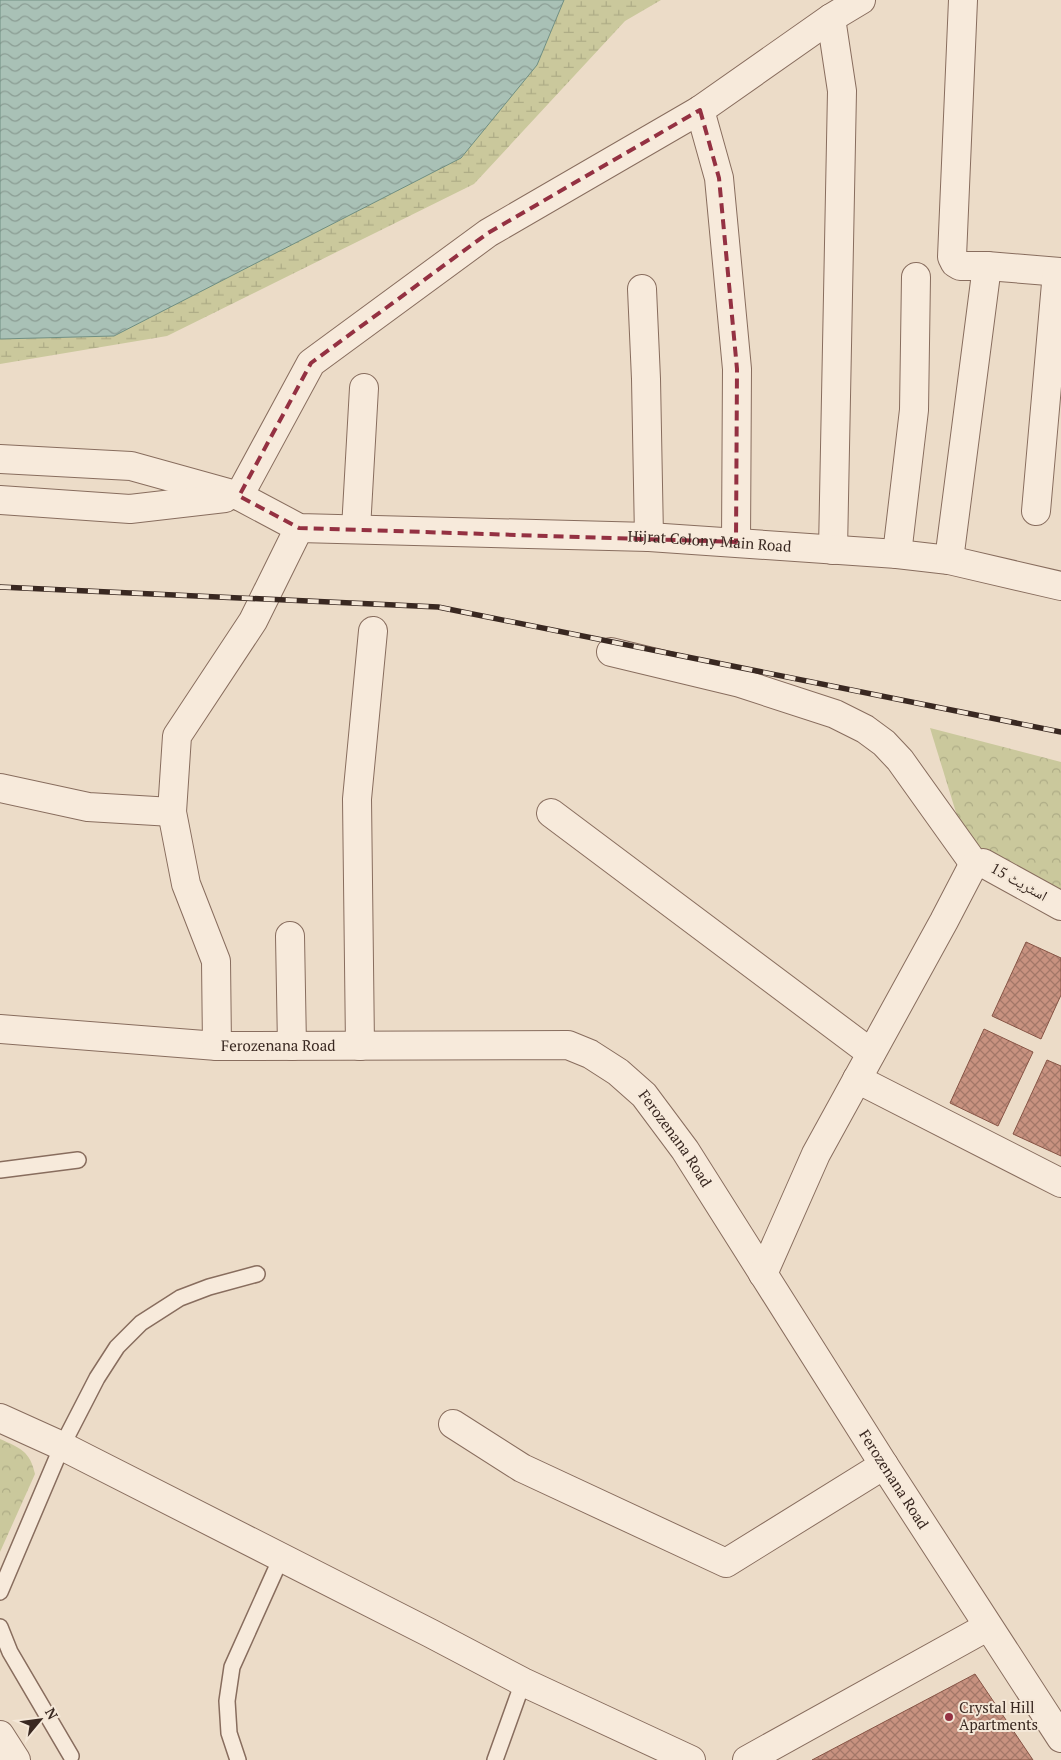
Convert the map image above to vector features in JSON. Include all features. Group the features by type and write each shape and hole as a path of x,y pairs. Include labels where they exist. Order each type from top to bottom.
{"street":[{"path":"239,496 311,362 488,233 700,110 830,18 861,0"},
{"path":"963,0 952,257 955,263 960,266 986,266 1059,272 1036,510"},
{"path":"830,18 842,91 833,550"},
{"path":"700,110 719,178 737,369 736,542"},
{"path":"949,560 986,266"},
{"path":"897,554 914,410 916,277"},
{"path":"642,289 649,537"},
{"path":"356,529 364,388"},
{"path":"0,459 131,466 239,496 299,528 253,621 177,736 172,812 186,884 216,961 217,1046"},
{"path":"0,500 130,509 239,496"},
{"name":"Hijrat Colony Main Road","path":"299,528 649,537 897,554 949,560 1061,586"},
{"path":"360,1046 357,799 373,631"},
{"path":"611,652 740,683 835,714 865,730 884,743 900,760 976,865 970,871 816,1154 763,1274"},
{"path":"0,788 88,808 172,812"},
{"path":"551,813 871,1053"},
{"name":"اسٹریٹ 15","path":"976,865 983,862 1061,906"},
{"path":"290,936 292,1046"},
{"name":"Ferozenana Road","path":"0,1029 217,1046 568,1045 590,1054 618,1072 644,1095 686,1150 884,1466 1061,1738"},
{"path":"857,1079 1061,1183"},
{"path":"0,1418 62,1446 523,1682 691,1760"},
{"path":"453,1424 522,1468 726,1563 884,1466"},
{"path":"747,1760 988,1627"},
{"path":"0,1734 16,1760"}],"lane":[{"path":"0,1170 78,1160"},
{"path":"0,1592 62,1446 97,1378 117,1347 141,1324 180,1298 209,1287 257,1274"},
{"path":"238,1760 229,1733 227,1701 232,1667 281,1558"},
{"path":"0,1628 10,1652 71,1756"},
{"path":"495,1760 523,1682"}],"highlighted area":[{"path":"700,110 719,178 737,369 736,542 299,528 239,496 311,363 488,233"}],"green space":[{"path":"564,0 661,0 625,21 474,184 167,336 0,364 0,339 114,336 537,65"},
{"path":"930,728 1061,762 1061,896 966,845"},
{"path":"0,1439 27,1455 35,1474 0,1552"}],"water":[{"path":"0,0 564,0 537,65 461,158 114,336 0,339"}],"building":[{"path":"1026,942 1061,958 1061,995 1041,1039 992,1016"},
{"path":"984,1029 1033,1052 998,1126 950,1103"},
{"path":"1047,1060 1061,1066 1061,1156 1013,1134"},
{"name":"Crystal Hill Apartments","path":"975,1674 1033,1760 812,1760"}],"railway":[{"path":"0,587 438,607 1061,732"}],"place":[{"name":"Crystal Hill Apartments","path":"949,1717"}]}
